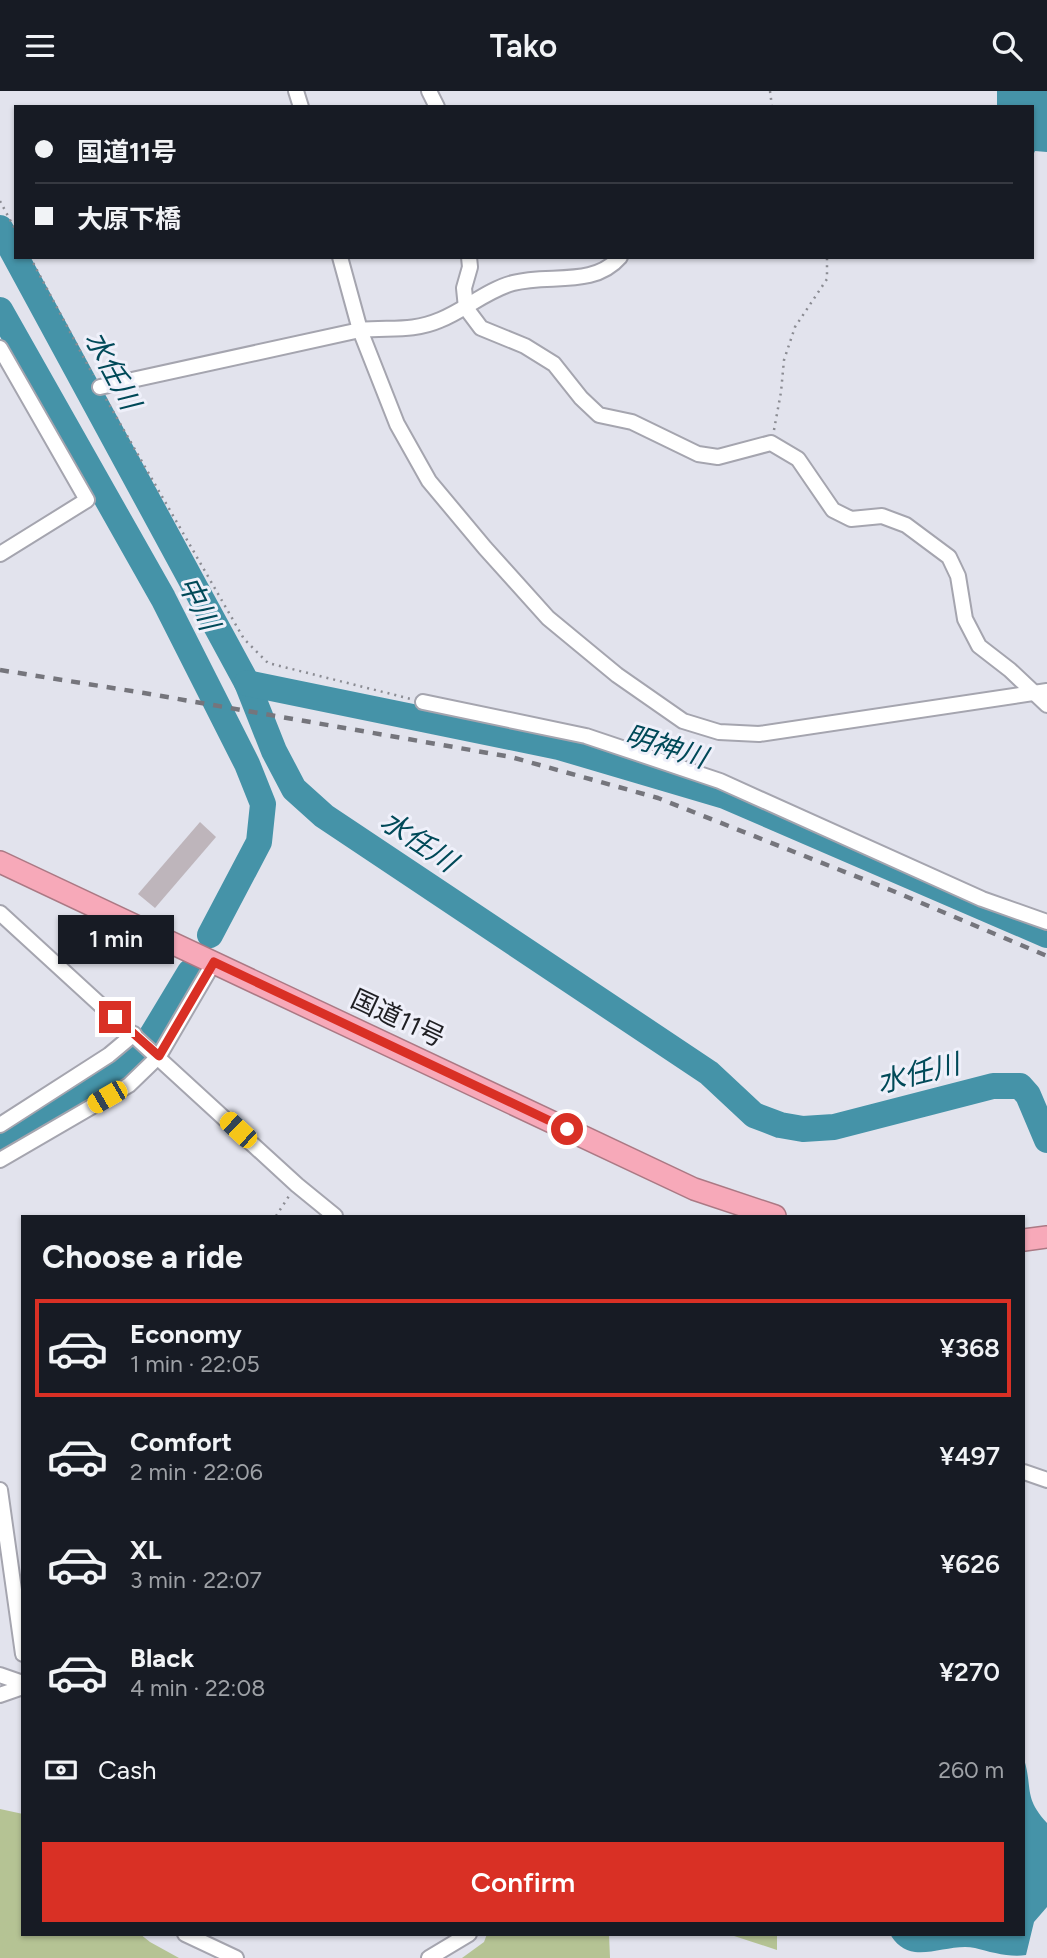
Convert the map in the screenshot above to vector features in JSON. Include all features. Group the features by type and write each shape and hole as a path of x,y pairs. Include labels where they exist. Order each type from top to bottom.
{"highway":[{"name":"国道11号","path":"0,862 694,1189 772,1215"},
{"path":"1025,1240 1047,1237"}],"street":[{"path":"341,259 360,330 397,424 429,481 548,618 617,675 683,721 719,732 759,734 1041,692"},
{"path":"469,259 470,267 464,288 467,308 481,328 525,345 554,365 599,415 632,422 698,454 718,457 771,443 798,459 833,510 851,519 882,516 906,526 949,557 958,576 965,619 979,646 1041,692 1047,705"},
{"path":"100,387 360,330 414,329 467,308 514,282 601,273 618,259"},
{"path":"0,348 88,500 0,554"},
{"path":"423,702 586,736 720,781 982,898 1047,922"},
{"path":"0,913 297,1185 334,1215"},
{"path":"0,1160 129,1085 157,1054 214,962"},
{"path":"0,1125 109,1055 134,1034"},
{"path":"1025,1472 1047,1480"},
{"path":"0,1490 21,1640"},
{"path":"0,1675 21,1684"},
{"path":"0,1695 21,1686"},
{"path":"189,1936 236,1958"},
{"path":"429,1958 466,1936"}],"path":[{"path":"0,201 14,227"},
{"path":"31,259 100,387 244,639 268,663 423,702"},
{"path":"771,443 784,360 795,327 827,279 828,259"},
{"path":"277,1215 297,1185"}],"green space":[{"path":"0,1809 21,1814 21,1936 142,1936 179,1958 0,1958"},
{"path":"486,1936 609,1936 610,1958 462,1958 484,1942"},
{"path":"734,1936 777,1936 777,1950"}],"water":[{"path":"997,91 1047,91 1047,152 1034,153 1034,105 997,105"},
{"path":"1025,1762 1032,1799 1047,1823 1047,1907 1034,1922 1026,1955 1007,1955 968,1947 911,1951 897,1943 892,1936 1025,1936"}],"building":[{"path":"200,822 216,837 155,908 138,894"}],"waterway":[{"name":"水任川","path":"0,228 14,254"},
{"name":"水任川","path":"17,259 247,683 274,751 294,789 324,816 709,1073 754,1115 780,1125 803,1129 834,1127 993,1086 1020,1086 1028,1095 1047,1140"},
{"name":"中川","path":"0,310 163,598 247,764 263,804 259,842 210,935"},
{"name":"明神川","path":"247,683 559,747 725,796 1047,935"},
{"name":"中川","path":"0,1142 55,1105 125,1067 152,1035 190,972"}],"railway":[{"path":"0,670 511,757 658,798 893,891 1047,956"}],"route":[{"path":"115,1017 159,1056 214,962 567,1129"}]}
